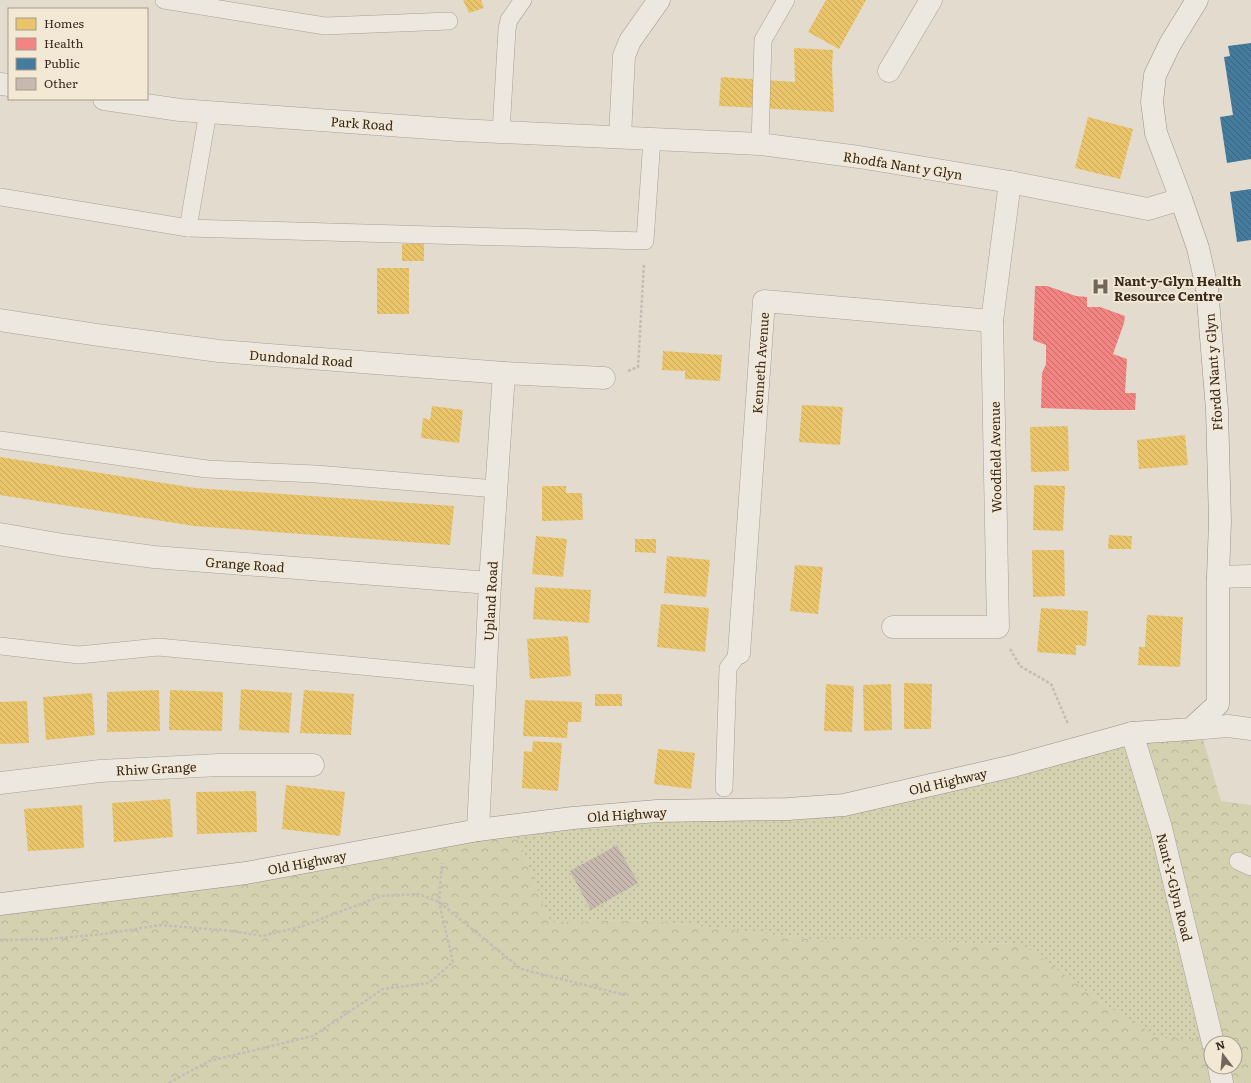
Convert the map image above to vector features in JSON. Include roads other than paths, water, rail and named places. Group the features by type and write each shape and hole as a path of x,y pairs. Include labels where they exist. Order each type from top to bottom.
{"street":[{"path":"620,137 624,56 630,41 659,0"},
{"path":"890,71 931,0"},
{"name":"Ffordd Nant y Glyn","path":"1191,729 1218,704 1218,577 1220,522 1217,410 1207,288 1198,248 1156,133 1152,102 1155,75 1170,44 1197,0"},
{"name":"Park Road","path":"111,100 180,110 501,132 620,137"},
{"name":"Rhodfa Nant y Glyn","path":"620,137 760,144 859,157 1010,182 1148,209 1181,199"},
{"name":"Woodfield Avenue","path":"893,627 998,628 992,321 1010,182"},
{"name":"Kenneth Avenue","path":"739,653 764,301 992,321"},
{"name":"Dundonald Road","path":"0,320 98,336 219,351 504,373 604,378"},
{"name":"Upland Road","path":"478,830 490,583 504,373"},
{"name":"Grange Road","path":"0,534 63,545 154,557 490,583"},
{"path":"1218,577 1251,576"},
{"name":"Old Highway","path":"0,904 246,873 478,830 573,818 657,811 788,809 844,805 1013,766 1132,733 1228,726 1251,729"},
{"name":"Nant-Y-Glyn Road","path":"1132,733 1161,828 1211,1035"},
{"name":"Rhiw Grange","path":"0,783 100,771 219,765 313,765"}],"lane":[{"path":"164,0 325,26 449,21"},
{"path":"501,132 507,29 509,20 523,0"},
{"path":"760,144 762,40 786,0"},
{"path":"188,228 208,112"},
{"path":"0,197 188,228 645,241 652,138"},
{"path":"0,440 207,469 316,474 496,489"},
{"path":"0,646 79,656 158,647 486,678"},
{"path":"724,788 728,668 739,653"}],"place":[{"name":"Nant-y-Glyn Health Resource Centre","path":"1101,287"}]}
